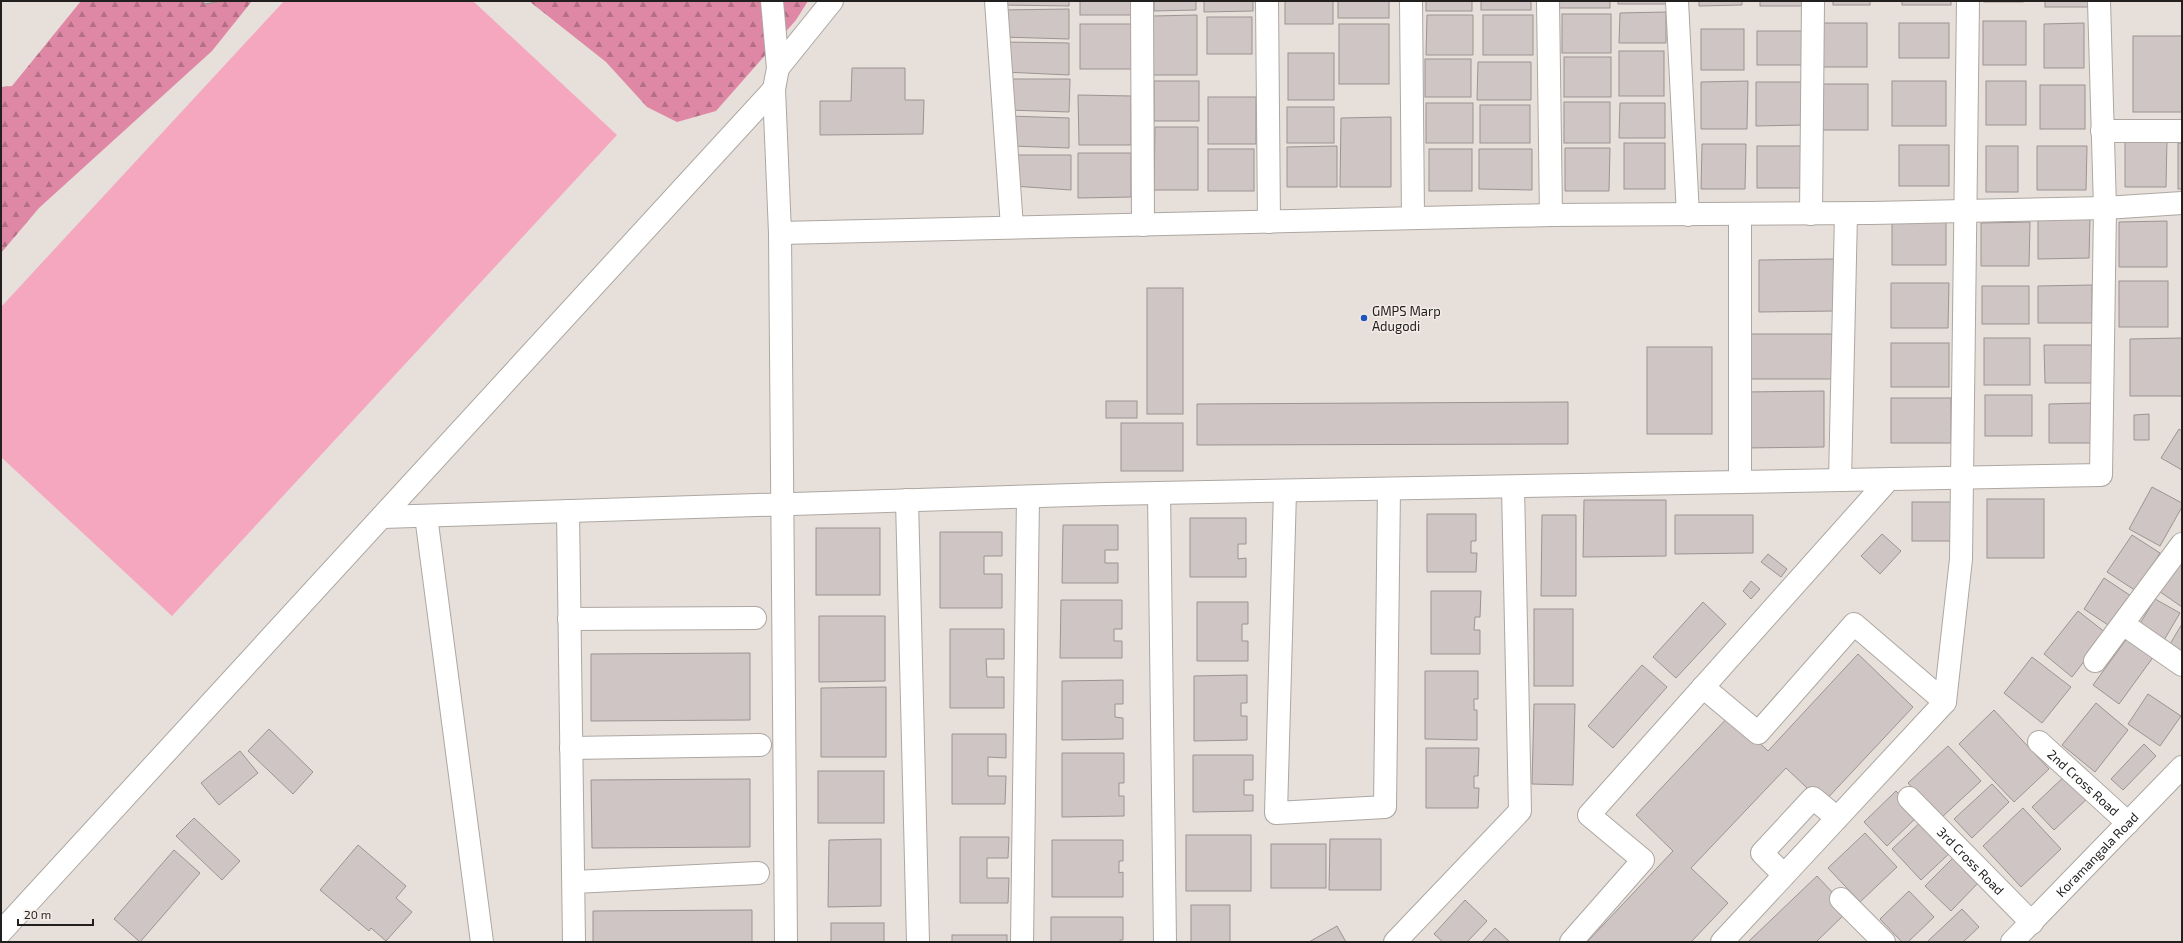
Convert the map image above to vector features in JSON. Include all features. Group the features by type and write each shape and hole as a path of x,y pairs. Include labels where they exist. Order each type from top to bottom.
{"street":[{"path":"772,1 778,68 774,90 780,233 786,942"},
{"path":"778,68 832,1"},
{"path":"996,1 1012,226"},
{"path":"1142,1 1143,225"},
{"path":"1267,1 1269,222"},
{"path":"1411,1 1413,218"},
{"path":"1548,1 1551,215"},
{"path":"1677,1 1688,215"},
{"path":"1811,214 1813,1"},
{"path":"1722,942 1945,702 1961,559 1964,478 1968,1"},
{"path":"382,517 1159,493 2101,475 2106,208 2102,131 2099,1"},
{"path":"1,932 774,90"},
{"path":"2102,131 2182,131"},
{"path":"780,233 1012,226 1143,225 1551,215 1846,214 2106,208 2182,203"},
{"path":"1740,214 1740,482"},
{"path":"1840,480 1846,214"},
{"path":"1570,942 1643,860 1589,815 1889,479"},
{"path":"1395,942 1520,811 1513,487"},
{"path":"1285,491 1276,813 1385,807 1389,489"},
{"path":"1159,493 1165,942"},
{"path":"1022,942 1028,497"},
{"path":"907,500 918,942"},
{"path":"568,511 574,942"},
{"path":"426,516 482,942"},
{"path":"2095,661 2182,544"},
{"path":"570,619 755,618"},
{"path":"1703,687 1758,733 1854,624 1945,702"},
{"path":"2123,624 2182,665"},
{"name":"2nd Cross Road","path":"2039,742 2128,823"},
{"path":"572,748 760,745"},
{"name":"Koramangala Road","path":"2012,942 2182,767"},
{"path":"1784,875 1762,853 1772,842 1813,798 1837,818"},
{"name":"3rd Cross Road","path":"1909,798 2032,923"},
{"path":"574,882 758,873"},
{"path":"1841,900 1884,942"}],"green space":[{"path":"81,1 252,1 212,51 39,208 1,253 1,87 12,86"},
{"path":"529,1 808,1 796,20 716,111 677,122 647,107 606,62"}],"shaded area":[{"path":"284,1 473,1 617,135 172,616 1,457 1,307"}],"building":[{"path":"204,1 223,1 204,4"},
{"path":"1001,1 1069,1 1069,6 1001,5"},
{"path":"1080,1 1136,1 1136,15 1080,15"},
{"path":"1154,1 1196,1 1196,10 1154,11"},
{"path":"1204,1 1253,1 1253,11 1204,12"},
{"path":"1285,1 1333,1 1333,24 1285,24"},
{"path":"1338,1 1389,1 1389,18 1338,18"},
{"path":"1426,1 1472,1 1472,11 1426,11"},
{"path":"1481,1 1531,1 1531,10 1481,10"},
{"path":"1559,1 1610,1 1610,8 1559,8"},
{"path":"1618,1 1667,1 1667,4 1618,4"},
{"path":"1699,1 1742,1 1742,5 1699,6"},
{"path":"1760,1 1807,1 1807,6 1760,6"},
{"path":"1833,1 1870,1 1870,5 1833,5"},
{"path":"1902,1 1951,1 1951,5 1902,5"},
{"path":"2023,1 2023,2 1984,2"},
{"path":"2045,1 2088,1 2088,7 2045,7"},
{"path":"1069,9 1069,39 1002,37 1000,10"},
{"path":"1666,12 1666,43 1619,43 1620,13"},
{"path":"1562,14 1611,14 1611,53 1562,53"},
{"path":"1197,15 1197,75 1153,75 1153,16"},
{"path":"1427,15 1473,15 1473,55 1426,55"},
{"path":"1483,15 1533,15 1533,55 1483,55"},
{"path":"1207,17 1252,17 1252,54 1207,54"},
{"path":"1983,21 2026,21 2026,65 1983,65"},
{"path":"1821,23 1867,23 1867,67 1821,67"},
{"path":"1899,23 1949,23 1949,58 1899,58"},
{"path":"2084,23 2084,68 2044,68 2044,24"},
{"path":"1080,24 1134,24 1134,69 1080,69"},
{"path":"1339,24 1389,24 1389,84 1339,84"},
{"path":"1701,29 1744,29 1744,70 1701,70"},
{"path":"1757,31 1805,31 1805,65 1757,65"},
{"path":"2133,36 2182,36 2182,112 2133,112"},
{"path":"1002,42 1069,43 1069,75 1004,72"},
{"path":"1619,51 1664,51 1664,96 1619,96"},
{"path":"1288,53 1334,53 1334,100 1288,100"},
{"path":"1564,57 1611,57 1611,97 1564,97"},
{"path":"1425,59 1471,59 1471,97 1425,97"},
{"path":"1478,62 1531,62 1531,100 1477,100"},
{"path":"852,68 905,68 905,100 924,100 923,134 820,135 820,101 851,101"},
{"path":"1005,79 1070,79 1069,112 1007,110"},
{"path":"1154,81 1199,81 1199,121 1154,121"},
{"path":"1748,81 1747,129 1701,129 1701,82"},
{"path":"1892,81 1946,81 1946,126 1892,126"},
{"path":"1986,81 2026,81 2026,125 1986,125"},
{"path":"1756,82 1805,82 1805,125 1756,126"},
{"path":"1822,84 1868,84 1868,130 1822,130"},
{"path":"2040,85 2085,85 2085,129 2040,129"},
{"path":"1078,95 1131,96 1131,145 1079,145"},
{"path":"1208,97 1256,97 1256,144 1208,144"},
{"path":"1564,102 1610,102 1610,143 1564,143"},
{"path":"1426,103 1473,103 1473,143 1426,143"},
{"path":"1620,103 1665,103 1665,138 1619,138"},
{"path":"1480,105 1530,105 1530,143 1480,143"},
{"path":"1287,107 1334,107 1334,143 1287,143"},
{"path":"1009,116 1069,118 1069,148 1011,146"},
{"path":"1391,117 1391,187 1340,187 1341,118"},
{"path":"1155,127 1198,127 1198,190 1154,190"},
{"path":"2125,139 2167,139 2166,187 2125,187"},
{"path":"1624,143 1665,143 1665,189 1624,189"},
{"path":"2178,143 2182,143 2182,189 2178,189"},
{"path":"1702,144 1746,144 1745,189 1701,189"},
{"path":"1899,145 1949,145 1949,186 1899,186"},
{"path":"1337,146 1337,187 1287,187 1287,147"},
{"path":"1757,146 1808,146 1808,188 1757,188"},
{"path":"1986,146 2018,146 2018,192 1986,192"},
{"path":"2037,146 2087,146 2086,190 2037,190"},
{"path":"1565,148 1610,148 1609,191 1565,191"},
{"path":"1208,149 1254,149 1254,191 1208,191"},
{"path":"1429,149 1472,149 1472,191 1429,191"},
{"path":"1479,149 1532,149 1532,190 1479,189"},
{"path":"1078,153 1131,153 1131,197 1078,198"},
{"path":"1011,155 1071,155 1071,190 1013,186"},
{"path":"2038,218 2090,218 2089,258 2038,259"},
{"path":"2167,221 2167,267 2119,267 2119,222"},
{"path":"1946,222 1946,265 1892,265 1892,223"},
{"path":"2030,222 2029,266 1981,266 1981,223"},
{"path":"1834,259 1834,311 1759,312 1759,260"},
{"path":"2119,281 2168,281 2168,327 2119,327"},
{"path":"1891,283 1949,283 1948,328 1891,328"},
{"path":"2092,285 2092,323 2038,323 2038,286"},
{"path":"1982,286 2029,286 2029,324 1982,324"},
{"path":"1147,288 1183,288 1183,414 1147,414"},
{"path":"1751,334 1833,334 1833,379 1751,379"},
{"path":"1984,338 2030,338 2030,385 1984,385"},
{"path":"2182,338 2182,396 2130,396 2130,339"},
{"path":"1891,343 1949,343 1949,387 1891,387"},
{"path":"2044,345 2092,345 2092,383 2045,383"},
{"path":"1647,347 1712,347 1712,434 1647,434"},
{"path":"1824,391 1824,447 1745,448 1745,392"},
{"path":"1985,395 2032,395 2032,436 1985,436"},
{"path":"1891,398 1951,398 1951,443 1891,443"},
{"path":"1106,401 1137,401 1137,418 1106,418"},
{"path":"1568,402 1568,444 1197,445 1197,404"},
{"path":"2092,403 2092,443 2049,443 2049,404"},
{"path":"2149,414 2149,440 2134,440 2134,415"},
{"path":"1121,423 1183,423 1183,471 1121,471"},
{"path":"2179,429 2182,431 2182,470 2161,458"},
{"path":"2152,487 2182,503 2182,507 2160,546 2129,529"},
{"path":"1987,499 2044,499 2044,558 1987,558"},
{"path":"1584,500 1666,500 1666,556 1583,557"},
{"path":"1912,502 1951,502 1951,541 1912,541"},
{"path":"1427,514 1476,514 1476,541 1471,541 1471,553 1477,553 1476,572 1427,572"},
{"path":"1542,515 1576,515 1576,596 1541,596"},
{"path":"1675,515 1753,515 1753,553 1675,554"},
{"path":"1190,518 1246,518 1246,544 1238,544 1238,559 1246,558 1246,577 1190,577"},
{"path":"1063,525 1118,525 1118,550 1105,550 1105,563 1118,563 1118,583 1062,583"},
{"path":"816,528 880,528 880,595 816,595"},
{"path":"940,532 1002,532 1002,556 984,556 984,574 1002,574 1002,608 940,608"},
{"path":"1882,534 1901,551 1880,574 1861,556"},
{"path":"2132,535 2160,553 2136,591 2107,572"},
{"path":"1768,554 1787,569 1781,577 1761,562"},
{"path":"2182,559 2182,607 2156,589"},
{"path":"2104,578 2131,596 2111,627 2084,609"},
{"path":"1751,581 1760,589 1751,599 1743,591"},
{"path":"1431,591 1481,591 1480,617 1475,617 1474,630 1480,630 1480,654 1431,654"},
{"path":"2155,599 2180,613 2161,645 2136,630"},
{"path":"1061,600 1122,600 1122,629 1114,629 1114,641 1122,641 1122,658 1060,658"},
{"path":"1197,602 1248,602 1248,624 1242,624 1242,641 1248,641 1248,661 1197,661"},
{"path":"1703,602 1726,624 1676,678 1653,657"},
{"path":"1534,609 1573,609 1573,686 1534,686"},
{"path":"2078,611 2106,633 2072,677 2044,654"},
{"path":"819,616 885,616 885,681 819,682"},
{"path":"2182,624 2182,651 2170,644"},
{"path":"950,629 1004,629 1004,659 986,659 987,677 1004,677 1004,708 950,708"},
{"path":"2128,637 2154,656 2119,704 2093,685"},
{"path":"750,653 750,720 591,721 591,654"},
{"path":"1858,654 1913,707 1823,803 1786,768 1691,868 1728,903 1691,942 1587,942 1673,851 1636,815 1730,715 1768,751"},
{"path":"2032,657 2071,687 2042,723 2004,693"},
{"path":"1642,665 1667,687 1613,748 1588,726"},
{"path":"1425,671 1478,671 1478,699 1474,699 1474,710 1477,710 1477,740 1425,739"},
{"path":"1247,675 1247,703 1241,703 1241,716 1247,716 1247,740 1194,741 1194,676"},
{"path":"1123,680 1123,704 1115,704 1115,717 1123,718 1123,739 1062,740 1062,681"},
{"path":"886,687 886,757 821,757 821,688"},
{"path":"2148,694 2181,716 2160,746 2128,724"},
{"path":"2096,703 2128,730 2095,772 2062,745"},
{"path":"1534,704 1575,704 1573,785 1532,784"},
{"path":"1994,710 2049,769 2014,802 1959,744"},
{"path":"269,729 313,772 293,794 248,751"},
{"path":"952,734 1006,734 1006,758 988,757 988,776 1006,776 1005,804 952,804"},
{"path":"2144,744 2156,756 2123,790 2111,779"},
{"path":"1948,746 1981,781 1941,818 1908,783"},
{"path":"1426,748 1479,748 1478,776 1474,776 1474,788 1479,788 1478,808 1426,808"},
{"path":"240,751 258,773 219,805 201,783"},
{"path":"1062,753 1124,753 1124,783 1119,783 1119,796 1124,796 1124,816 1062,817"},
{"path":"1193,755 1253,755 1253,780 1244,780 1244,795 1253,795 1253,811 1193,812"},
{"path":"818,771 884,771 884,823 818,823"},
{"path":"2068,773 2090,796 2054,830 2032,807"},
{"path":"750,779 750,847 592,848 591,780"},
{"path":"1992,784 2009,802 1972,838 1954,819"},
{"path":"1896,791 1919,815 1887,846 1864,822"},
{"path":"2023,808 2061,849 2021,887 1983,846"},
{"path":"194,818 240,861 222,880 176,836"},
{"path":"1924,819 1953,850 1921,880 1892,849"},
{"path":"1865,833 1897,867 1860,902 1828,868"},
{"path":"1186,835 1251,835 1251,891 1186,891"},
{"path":"960,837 1009,837 1008,858 987,858 987,878 1009,878 1008,903 960,903"},
{"path":"881,839 881,906 828,907 829,840"},
{"path":"1330,839 1381,839 1381,890 1329,890"},
{"path":"1052,840 1123,840 1123,861 1119,861 1119,873 1123,872 1123,897 1052,897"},
{"path":"1271,844 1326,844 1326,888 1271,888"},
{"path":"358,845 406,886 396,898 412,912 386,941 371,928 369,931 320,890"},
{"path":"174,850 200,873 140,942 114,919"},
{"path":"1955,856 1980,881 1951,911 1925,886"},
{"path":"1817,876 1849,910 1816,942 1748,942"},
{"path":"1909,891 1934,917 1908,942 1902,942 1880,919"},
{"path":"1465,900 1487,921 1467,942 1443,942 1434,934"},
{"path":"1191,905 1230,905 1230,942 1191,942"},
{"path":"1962,909 1979,927 1963,942 1927,942"},
{"path":"752,910 752,942 593,942 593,911"},
{"path":"1051,917 1123,917 1123,940 1120,940 1120,942 1051,942"},
{"path":"831,923 884,923 884,942 831,942"},
{"path":"1337,926 1346,942 1309,942"},
{"path":"1495,928 1510,942 1482,942"},
{"path":"952,935 1007,935 1007,942 952,942"}],"place":[{"name":"GMPS Marp Adugodi","path":"1364,318"}]}
